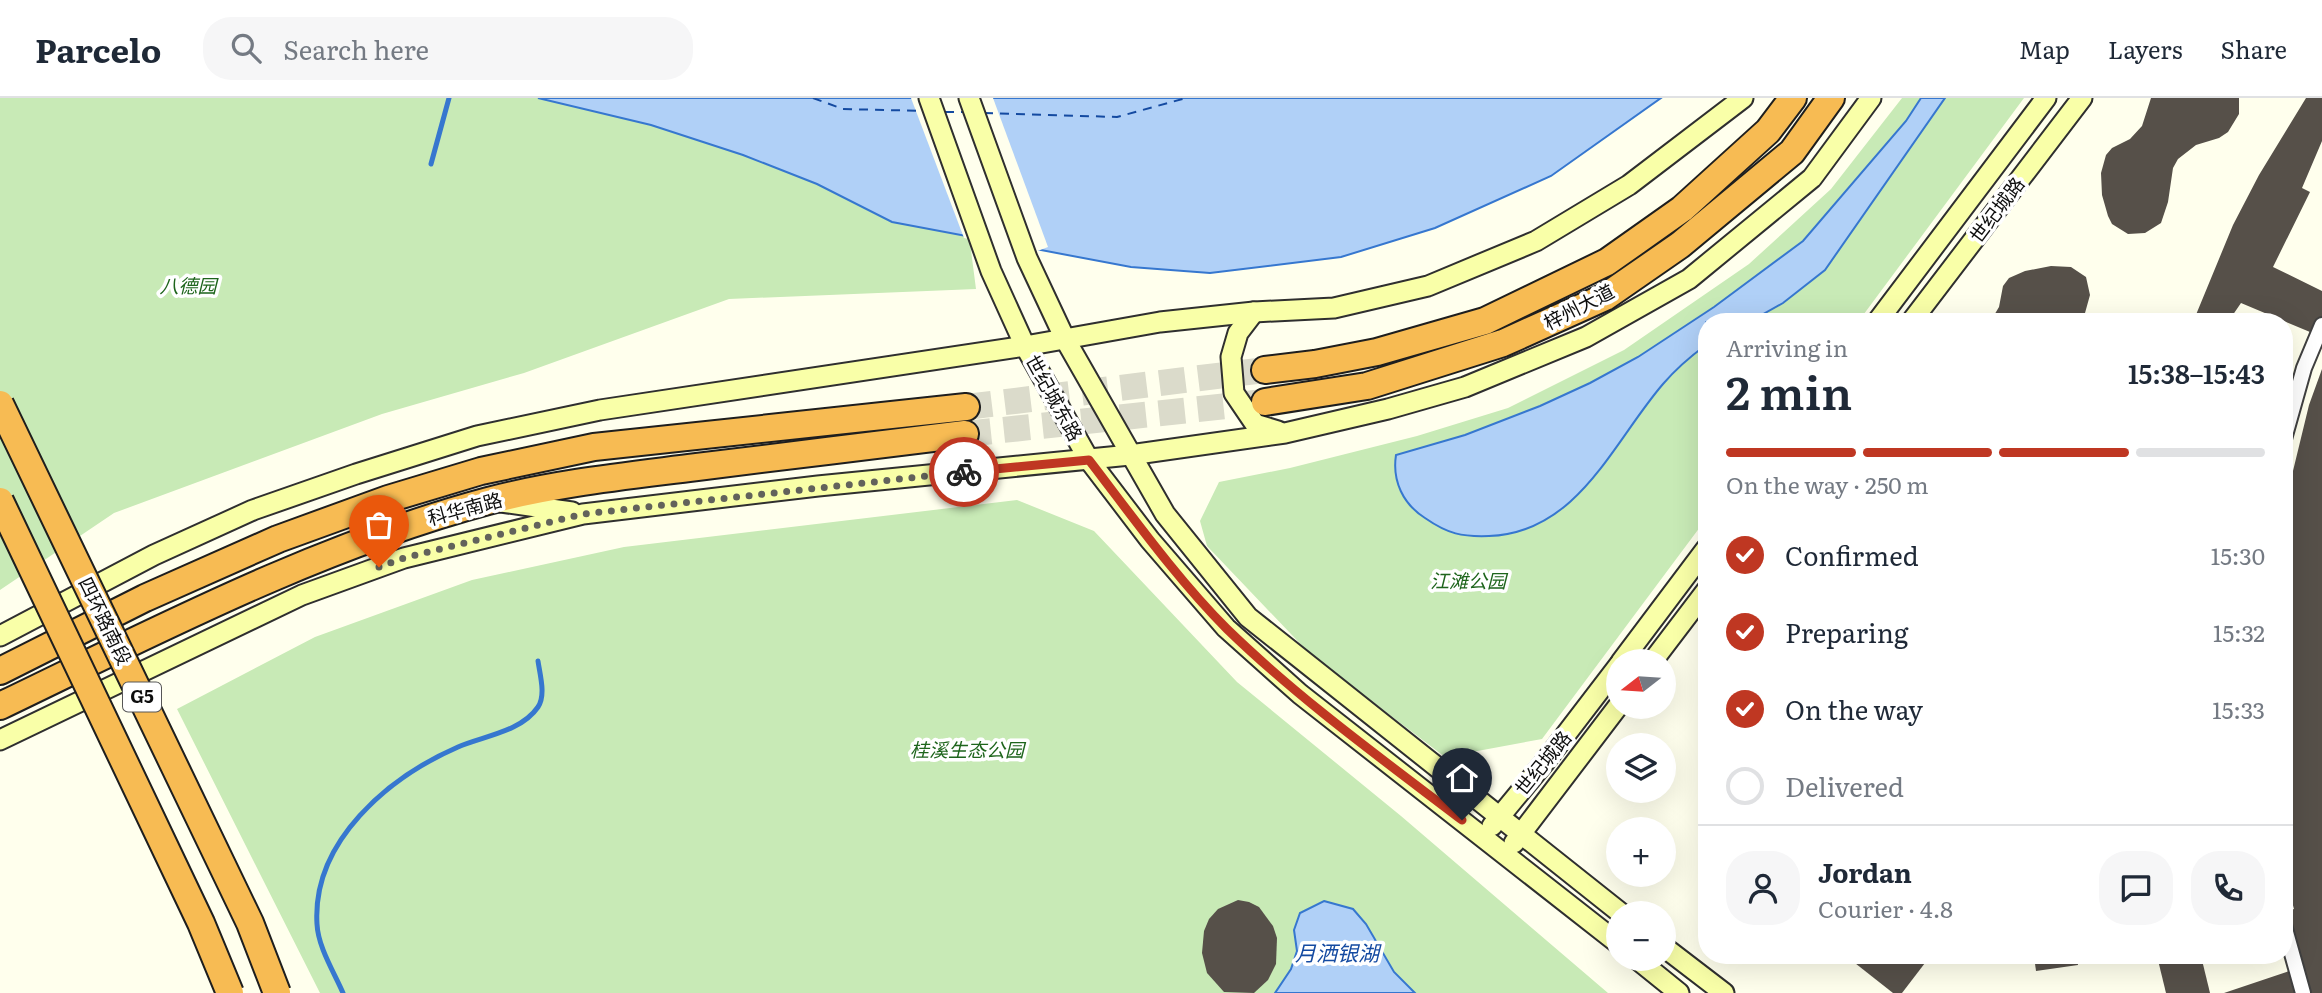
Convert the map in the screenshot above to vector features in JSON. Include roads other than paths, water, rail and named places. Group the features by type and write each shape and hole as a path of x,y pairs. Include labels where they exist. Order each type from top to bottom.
{"highway":[{"name":"梓州大道","path":"1265,370 1377,352 1485,321 1607,262 1682,209 1768,131 1793,98"},
{"name":"梓州大道","path":"1265,402 1367,386 1503,343 1605,297 1680,245 1792,152 1831,98"},
{"name":"四环路南段","path":"0,404 250,923 277,993"},
{"name":"科华南路","path":"0,671 145,598 278,539 388,499 481,471 594,447 966,407"},
{"name":"科华南路","path":"0,706 295,568 403,527 489,501 600,480 965,434"},
{"name":"G5","path":"0,501 201,923 230,993"},
{"path":"250,923 286,993"}],"main road":[{"name":"世纪城东路","path":"929,98 991,271 1025,346 1089,460 1150,540 1226,628 1300,694 1483,837"},
{"name":"世纪城东路","path":"970,98 1027,258 1065,339 1165,514 1248,617 1520,834"},
{"path":"5,635 154,555 253,510 355,474 477,436 600,410 1025,346 1160,321 1334,308 1428,286 1536,241 1629,186 1742,98"},
{"path":"0,740 302,595 404,558 583,514 825,485 1089,460 1285,433 1388,409 1465,387 1586,337 1689,279 1812,178 1871,98"},
{"name":"世纪城路","path":"1884,313 2046,98"},
{"name":"世纪城路","path":"1918,313 2082,98"},
{"path":"1254,312 1238,333 1230,357 1234,393 1255,424 1285,433"},
{"path":"489,501 583,514"},
{"name":"世纪城路","path":"1631,649 1698,560"},
{"path":"1662,649 1698,602"},
{"name":"世纪城路","path":"1483,837 1545,763 1606,682"},
{"name":"世纪城路","path":"1506,855 1608,719"},
{"path":"1520,834 1606,901"},
{"path":"1483,837 1606,934"},
{"path":"1676,956 1724,993"},
{"path":"1652,971 1679,993"}],"street":[{"path":"2293,407 2304,368 2322,325"},
{"path":"2293,957 2303,993"}],"water":[{"path":"538,98 1661,98 1551,176 1435,228 1341,257 1210,273 1131,267 892,222 817,184 743,155 651,125"},
{"path":"1921,98 1945,98 1825,270 1783,303 1765,313 1705,313 1803,241 1906,121"},
{"path":"1698,318 1698,351 1663,384 1591,481 1570,502 1547,519 1520,531 1489,536 1463,535 1441,528 1417,512 1405,499 1396,474 1396,455 1465,435 1540,406 1638,357"},
{"name":"月洒银湖","path":"1324,901 1353,909 1366,924 1394,972 1415,993 1275,993 1291,969 1297,951 1294,930 1300,913"}],"waterway":[{"path":"431,164 449,98"},
{"path":"343,993 323,950 317,924 319,894 327,866 341,839 382,794 406,776 458,747 512,728 531,715 542,697 538,661"}],"tunnel":[{"path":"966,407 1265,370"},
{"path":"965,434 1265,402"}],"park label":[{"name":"八德园","path":"188,286"},
{"name":"江滩公园","path":"1468,581"},
{"name":"桂溪生态公园","path":"967,750"}]}
